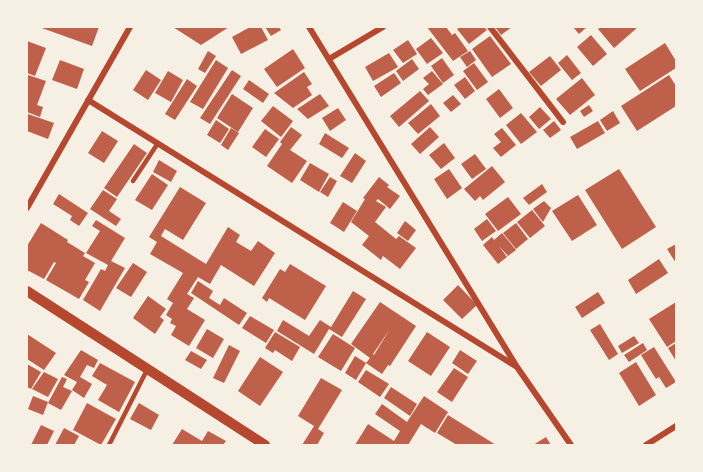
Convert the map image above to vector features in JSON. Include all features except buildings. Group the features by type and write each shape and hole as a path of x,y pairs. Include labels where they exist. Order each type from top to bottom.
{"street":[{"path":"27,208 130,27"},
{"path":"309,27 517,366 571,445"},
{"path":"329,59 383,27"},
{"path":"490,27 563,122"},
{"path":"88,100 517,366"},
{"path":"27,291 265,445"},
{"path":"646,445 676,426"}],"lane":[{"path":"134,181 159,144"},
{"path":"109,445 147,369"}]}
